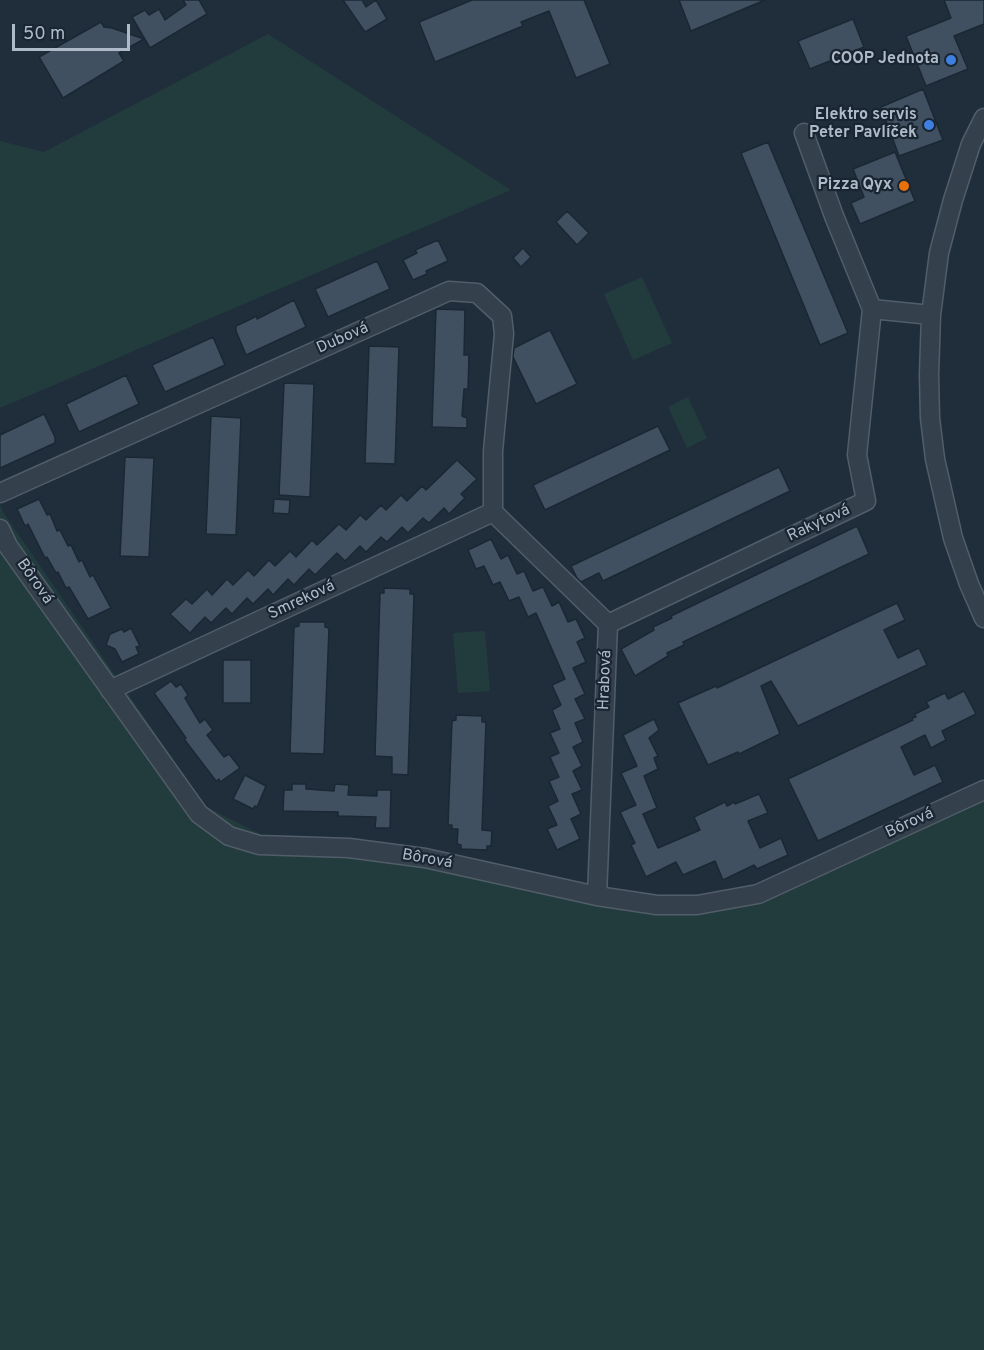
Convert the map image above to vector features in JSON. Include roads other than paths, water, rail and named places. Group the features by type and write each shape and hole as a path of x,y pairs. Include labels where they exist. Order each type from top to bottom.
{"street":[{"path":"984,118 971,144 952,200 939,253 932,315 929,375 930,418 936,459 953,538 984,618"},
{"path":"804,133 834,216 872,309 932,315"},
{"name":"Dubová","path":"0,493 449,291 477,293 502,316 504,334 494,451 493,512"},
{"name":"Rakytová","path":"608,624 866,501 857,455 872,309"},
{"path":"493,512 608,624"},
{"name":"Smreková","path":"110,690 493,512"},
{"name":"Bôrová","path":"0,529 8,546 199,814 229,836 259,845 349,848 426,858 597,896 657,905 697,905 758,894 984,790"},
{"name":"Hrabová","path":"597,896 608,624"}],"place":[{"name":"COOP Jednota","path":"951,60"},
{"name":"Elektro servis Peter Pavlíček","path":"929,125"},
{"name":"Pizza Qyx","path":"904,186"}]}
